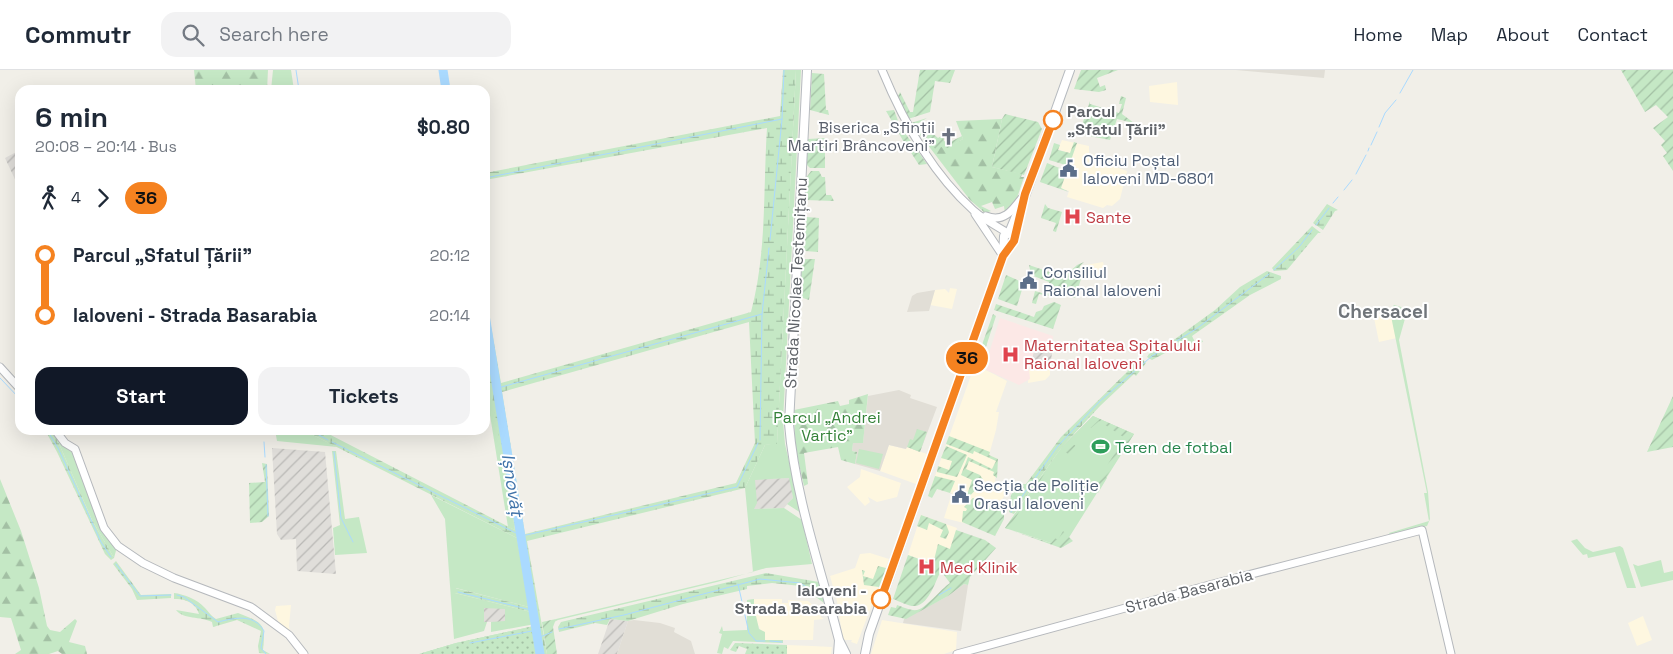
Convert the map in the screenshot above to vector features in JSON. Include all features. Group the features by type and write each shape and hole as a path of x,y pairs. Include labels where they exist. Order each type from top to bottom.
{"main road":[{"name":"Strada Nicolae Testemițanu","path":"807,70 789,424 797,475 839,640 846,654"},
{"path":"858,654 865,644 1008,238 1070,70"},
{"name":"Strada Nicolae Testemițanu","path":"838,654 839,640"},
{"path":"865,644 865,654"}],"street":[{"path":"882,70 911,133 975,213 1003,256"},
{"path":"975,213 990,218 999,218 1012,212 1025,194"},
{"path":"975,213 1008,238"},
{"path":"0,367 15,384"},
{"path":"59,435 65,443 75,449 99,518 107,534 118,546 143,563 174,578 239,601 289,635 304,654"},
{"name":"Strada Basarabia","path":"957,654 1221,582 1422,530 1451,654"}],"shaded area":[{"path":"1236,70 1325,70 1324,78"},
{"path":"1177,82 1178,105 1150,102 1149,86"},
{"path":"1062,140 1089,146 1089,153 1099,156 1100,162 1127,171 1120,199 1112,206 1107,205 1103,208 1067,197 1069,191 1058,187 1070,154 1058,149"},
{"path":"15,153 15,179 5,158"},
{"path":"1103,262 1105,270 1103,277 1078,277 1080,266"},
{"path":"950,288 957,289 952,309 930,305 935,290 945,289 949,293"},
{"path":"935,290 929,311 907,312 912,296 917,293"},
{"path":"1373,313 1391,315 1397,338 1379,342"},
{"name":"Maternitatea Spitalului Raional Ialoveni","path":"1000,318 1053,336 1052,353 1035,348 1029,369 1030,379 1019,385 984,369"},
{"path":"1035,347 1052,353 1050,368 1029,369"},
{"path":"974,367 986,370 1007,381 996,412 999,412 989,455 998,459 995,481 1008,489 997,509 973,498 964,523 944,518 952,493 931,487"},
{"path":"1050,368 1050,375 1045,380 1028,383 1029,369"},
{"path":"899,390 911,395 910,398 937,407 920,452 907,447 906,449 889,445 880,471 855,464 857,452 852,451 853,442 863,442 868,396"},
{"path":"889,445 905,449 907,447 927,454 916,484 880,471"},
{"path":"272,448 325,452 336,574 297,571 296,539 281,540 277,534"},
{"path":"861,469 901,483 897,497 877,502 868,497 870,502 865,506 847,487 860,477"},
{"path":"790,478 793,498 784,508 754,509 755,479"},
{"path":"921,515 957,528 950,549 937,565 908,555"},
{"path":"870,553 889,559 857,644 851,642 852,640 843,640 837,601 830,576 855,568 860,554"},
{"path":"964,584 968,585 961,631 903,623 904,619 948,596"},
{"path":"754,599 782,599 782,603 788,603 788,600 808,601 821,612 821,617 824,619 814,620 813,640 765,640 754,616"},
{"path":"291,605 290,632 278,621 275,610 276,606"},
{"path":"484,608 505,608 505,622 484,622"},
{"path":"1643,616 1652,640 1637,646 1628,623"},
{"path":"610,619 628,621 617,654 598,654"},
{"path":"882,620 957,632 956,650 944,654 871,654"},
{"path":"628,621 660,623 675,628 674,632 691,641 695,654 617,654"},
{"path":"787,645 832,647 831,654 787,654"}],"green space":[{"path":"194,70 268,70 267,85 196,85"},
{"path":"273,70 291,70 293,85 272,85"},
{"path":"783,70 796,70 777,444 765,445 745,488 527,541 547,654 536,654 532,635 419,654 456,643 534,626 531,612 455,593 455,588 529,607 517,538 313,435 331,435 515,530 490,385 490,320 501,383 751,312 760,267 764,221 767,128 490,179 490,172 780,116","holes":["749,322 755,443 736,483 525,534 502,392"]},
{"path":"796,70 801,70 783,421 785,444 801,513 787,504 793,498 789,478 755,480 757,503 754,509 784,508 802,520 812,564 766,568 753,572 745,488 765,445 777,443"},
{"path":"920,70 955,70 950,83 935,81 930,112 908,119 898,96 900,92 910,112 913,112"},
{"path":"1081,70 1118,70 1097,78 1100,87 1105,85 1106,90 1099,92 1074,89"},
{"path":"1621,70 1673,70 1673,171 1663,156 1667,153 1661,145 1665,141 1653,128 1668,117 1656,105 1645,112"},
{"path":"812,73 824,74 826,110 828,110 829,115 810,110"},
{"path":"1121,96 1126,98 1122,114 1134,123 1117,119 1110,140 1079,134 1090,101 1090,104 1119,113 1122,104 1119,104"},
{"path":"894,110 900,126 927,164 919,165 908,148 902,149 901,146 905,144 886,111"},
{"path":"1005,114 1038,122 1042,129 1024,175 992,167 1002,119"},
{"path":"927,118 917,124 926,137 941,147 952,145 963,139 956,121 1002,119 992,167 1022,174 1021,177 1024,177 1016,201 1005,213 1004,206 995,209 992,202 981,206 991,211 985,213 970,200 911,123"},
{"path":"931,132 938,138 943,135 944,141 948,143 962,136 963,139 948,148 941,147 936,150 926,137"},
{"path":"825,138 825,168 810,168 806,164 808,139"},
{"path":"1074,142 1077,143 1069,166 1049,160 1054,143 1060,145 1058,150 1070,153"},
{"path":"1047,163 1067,171 1061,188 1069,192 1040,182"},
{"path":"811,171 819,171 822,177 825,177 826,195 831,195 834,201 805,200 806,178"},
{"path":"1045,204 1048,208 1062,212 1056,232 1053,231 1056,223 1041,218"},
{"path":"1327,204 1338,210 1335,211 1323,230 1313,223"},
{"path":"803,218 819,218 818,252 805,251 802,248"},
{"path":"1312,226 1321,233 1318,233 1287,270 1274,271 1272,268"},
{"path":"802,259 815,259 809,300 800,297"},
{"path":"1084,262 1080,266 1078,279 1081,279 1075,298 1062,295 1064,289 1054,286 1050,296 1039,294 1036,304 1032,303 1035,291 1045,294 1049,282 1031,275 1029,265 1064,277 1077,265"},
{"path":"1267,271 1281,276 1281,279 1250,295 1192,336 1195,342 1202,340 1203,342 1180,345 1152,360 1147,357 1215,310 1240,287"},
{"path":"1006,275 1024,283 1017,306 998,299"},
{"path":"1054,302 1061,305 1053,329 994,310 996,304 1034,317 1036,312 1042,310 1044,306"},
{"path":"1394,305 1401,307 1406,315 1399,340 1428,492 1430,519 1427,526 1390,535 1389,533 1429,521 1424,493 1427,493 1391,316 1387,314"},
{"path":"993,314 996,316 982,359 987,361 984,369 974,367"},
{"path":"1143,360 1146,363 1136,376 1134,374 1100,406 1062,447 1014,514 1009,512 1011,495 1019,484 1026,484 1061,437 1128,371 1127,367"},
{"path":"490,375 515,530 508,527 490,415"},
{"name":"Parcul „Andrei Vartic”","path":"868,394 863,443 853,443 852,451 857,452 855,464 841,460 838,447 804,453 808,484 804,486 795,446 794,410 838,401 840,406 849,404 849,400"},
{"path":"1673,396 1673,447 1647,452"},
{"path":"1093,416 1134,434 1063,547 1005,528 1062,447"},
{"path":"1093,416 1134,434 1106,477 1098,493 1092,488 1125,438 1099,421 1091,428 1086,425 1073,444 1077,447 1071,456 1061,449 1008,529 1005,528 1062,447"},
{"path":"917,429 927,432 920,452 907,447 910,439 913,440"},
{"path":"48,435 53,435 57,439 92,520 114,558 111,560 105,554"},
{"path":"53,435 73,453 102,529 117,547 114,558 92,520 57,439"},
{"path":"276,435 313,435 337,447 277,441"},
{"path":"949,436 990,452 989,455 998,459 997,478 993,475 994,472 969,461 966,469 980,475 984,481 965,501 972,480 961,475 968,457 992,469 996,461 974,451 973,454 946,444"},
{"path":"946,446 967,455 957,477 937,472 938,466 949,470 952,461 941,458"},
{"path":"859,449 883,454 879,469 856,463"},
{"path":"332,451 336,451 345,519 359,517 367,553 335,555 333,528 340,525"},
{"path":"262,463 267,464 269,516 262,522 250,523 249,483 265,482"},
{"path":"935,476 955,481 950,493 937,489 932,498 928,496"},
{"path":"0,479 21,531 39,588 47,626 50,630 60,632 75,619 77,621 69,642 85,646 87,654 62,654 58,651 49,654 15,654 21,650 11,618 0,617"},
{"path":"431,495 517,538 529,607 456,588 455,593 531,612 535,624 491,632 491,622 505,621 505,609 484,608 484,622 487,622 484,631 454,639 445,519"},
{"path":"973,498 1004,513 1004,519 995,536 962,522 963,511 967,509 964,507"},
{"path":"921,515 946,524 949,532 946,539 940,537 943,530 929,523 927,530 917,526"},
{"path":"956,530 985,540 996,548 970,577 968,585 964,584 948,596 906,619 888,615 891,607 896,608 897,605 912,610 920,609 950,583 941,571 932,591 921,604 910,606 893,599 908,555 933,564 938,544 950,549"},
{"path":"1013,531 1051,543 1055,538 1058,540 1063,531 1073,541 1061,548"},
{"path":"1577,539 1585,548 1593,552 1620,546 1623,548 1636,588 1627,588 1615,552 1588,558 1587,554 1583,555 1571,541"},
{"path":"1661,560 1664,573 1673,571 1673,580 1641,587 1633,564 1638,566"},
{"path":"116,561 141,595 171,594 171,598 137,600 132,589 113,564"},
{"path":"878,566 886,568 879,587 864,585 862,570 865,571 863,576 873,579"},
{"path":"747,573 717,582 554,622 556,619"},
{"path":"766,573 819,582 824,603 801,586 772,583 747,586 747,589 683,604 628,621 610,619 607,625 595,623 559,632 558,627 561,622"},
{"path":"174,593 198,602 216,619 238,613 258,622 264,634 263,650 270,654 259,653 258,646 261,631 237,620 213,627 212,622 183,615 176,610 199,614 198,610 190,602 174,599"},
{"path":"754,599 754,616 756,616 759,629 765,632 765,640 783,640 783,643 733,641 728,649 724,647 722,654 717,653 722,634 719,633 722,626 723,631 747,630 747,600"},
{"path":"556,619 553,627 557,654 547,654 542,622"},
{"path":"534,626 533,635 536,654 419,654 456,643"},
{"path":"735,643 787,645 787,654 745,654 747,649 739,646 736,652 730,650"}],"waterway":[{"path":"296,70 298,85"},
{"name":"Ișnovăț","path":"443,70 445,85"},
{"path":"770,240 782,119 784,70"},
{"path":"1400,93 1413,70"},
{"path":"1379,127 1385,113 1396,100"},
{"path":"490,177 782,119"},
{"path":"1371,145 1377,132"},
{"path":"1356,174 1366,155"},
{"path":"1344,190 1352,180"},
{"path":"1333,203 1338,197"},
{"path":"1316,225 1329,208"},
{"path":"1274,270 1299,247 1312,230"},
{"path":"760,440 762,314 769,248"},
{"path":"1011,512 1057,447 1099,402 1152,356 1196,329 1269,274"},
{"path":"498,388 762,314"},
{"name":"Ișnovăț","path":"490,346 540,654"},
{"path":"0,378 15,394"},
{"path":"50,435 58,448 101,542 111,557"},
{"path":"319,435 328,440"},
{"path":"264,442 265,457"},
{"path":"332,442 522,536 737,487 758,443"},
{"path":"334,452 341,518 353,542"},
{"path":"266,465 268,516"},
{"path":"116,564 140,596 171,595"},
{"path":"559,629 624,615 760,579 800,583 823,597"},
{"path":"738,584 749,633 756,641 765,641"},
{"path":"939,595 951,588"},
{"path":"458,592 535,611"},
{"path":"177,595 184,597 218,622 237,618 255,621 264,631 261,648 266,654"},
{"path":"470,643 537,630"},
{"path":"538,638 552,632"},
{"path":"770,641 782,642"}],"bus line":[{"name":"36","path":"881,599 1003,256 1014,241 1013,236 1025,194 1053,120"}],"place":[{"name":"Parcul „Sfatul Țării”","path":"1053,120"},
{"name":"Biserica „Sfinții Martiri Brâncoveni”","path":"949,136"},
{"name":"Oficiu Poștal Ialoveni MD-6801","path":"1069,169"},
{"name":"Sante","path":"1072,217"},
{"name":"Consiliul Raional Ialoveni","path":"1029,281"},
{"name":"Maternitatea Spitalului Raional Ialoveni","path":"1010,354"},
{"name":"Teren de fotbal","path":"1101,447"},
{"name":"Secția de Poliție Orașul Ialoveni","path":"960,494"},
{"name":"Med Klinik","path":"926,567"},
{"name":"Ialoveni - Strada Basarabia","path":"881,599"}],"district":[{"name":"Chersacel","path":"1383,311"}]}
